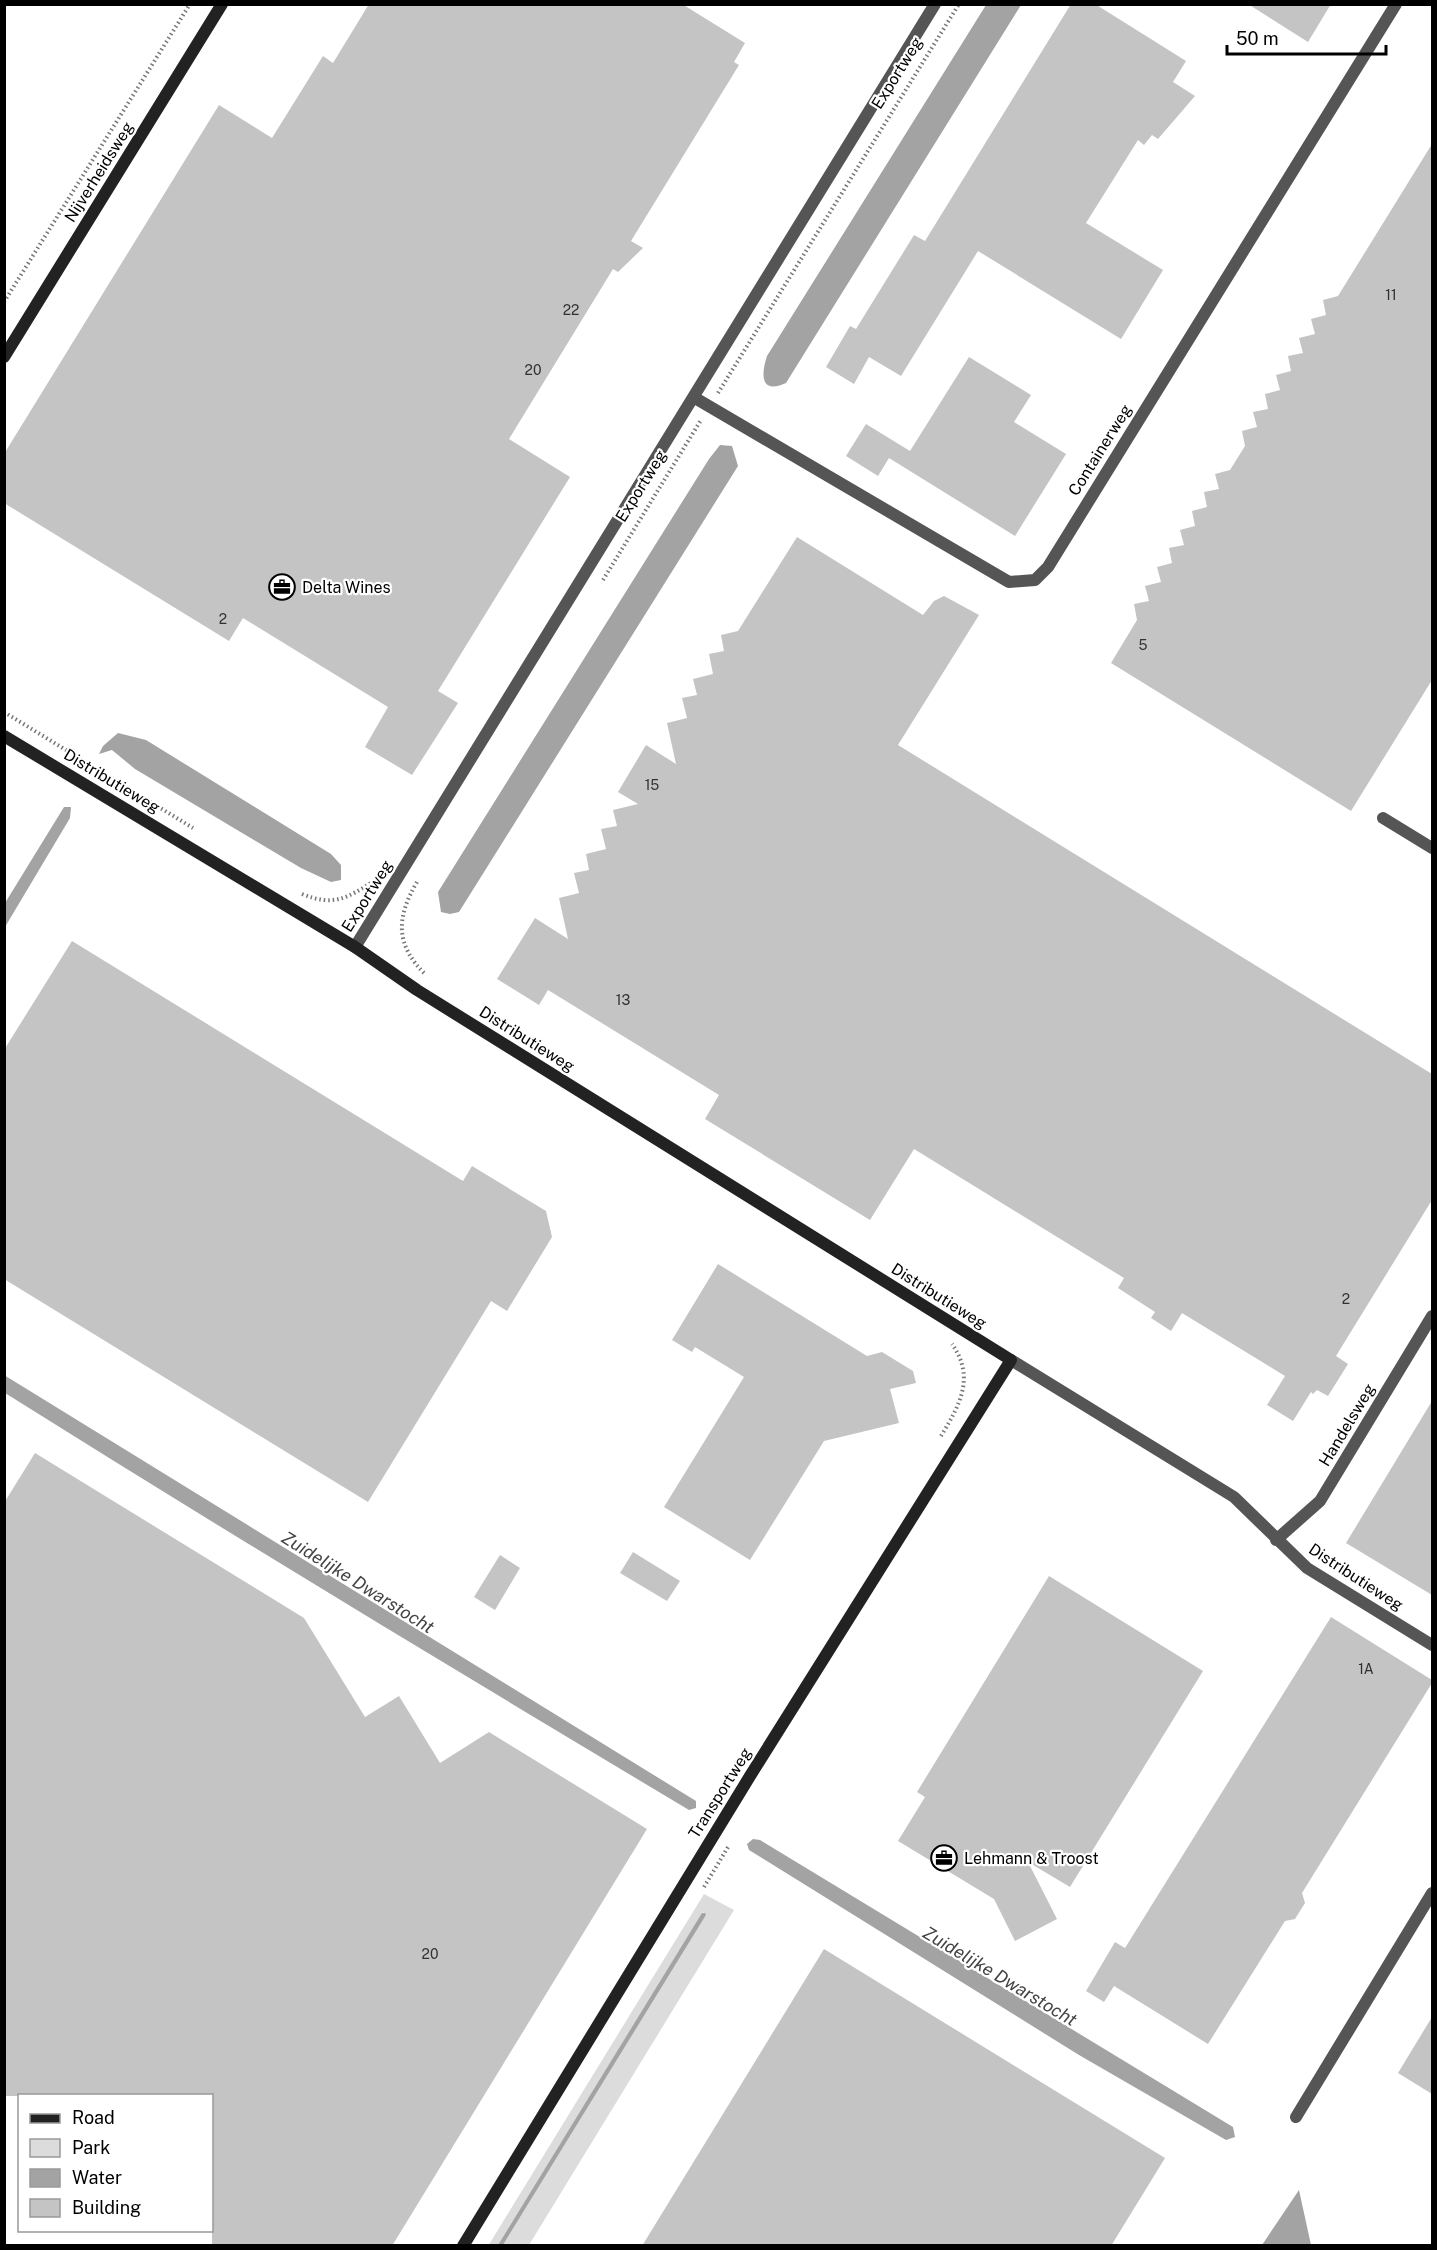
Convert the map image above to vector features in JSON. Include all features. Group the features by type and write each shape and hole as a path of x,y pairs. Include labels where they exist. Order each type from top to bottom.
{"street":[{"name":"Nijverheidsweg","path":"4,357 222,4"},
{"name":"Exportweg","path":"355,947 695,398 935,4"},
{"name":"Containerweg","path":"695,398 1009,582 1035,580 1048,567 1396,4"},
{"name":"Distributieweg","path":"4,736 355,947 417,990 1234,1497 1307,1568 1432,1645"},
{"path":"1383,818 1432,848"},
{"name":"Handelsweg","path":"1276,1540 1320,1501 1432,1316"},
{"name":"Transportweg","path":"463,2246 750,1776 1011,1360"},
{"path":"1296,2117 1432,1893"}],"path":[{"name":"Nijverheidsweg","path":"4,302 190,4"},
{"name":"Exportweg","path":"597,589 959,4"},
{"name":"Distributieweg","path":"4,712 197,830"},
{"path":"417,990 426,975 408,953 402,935 401,918 406,901 422,872"},
{"path":"298,892 317,900 344,899 374,881 391,891"},
{"name":"Distributieweg","path":"937,1444 963,1395 963,1374 958,1352 946,1335"}],"green space":[{"path":"704,1894 734,1910 529,2245 503,2245 706,1915 703,1912 498,2245 488,2246"}],"water":[{"path":"986,5 1021,5 786,383 777,386 767,384 764,381 764,370 767,356"},
{"path":"720,445 732,446 738,466 459,912 450,914 441,912 438,892 709,459"},
{"path":"118,733 146,740 331,854 341,865 341,880 331,882 301,868 135,769 112,750 99,754 103,746"},
{"path":"64,807 71,807 70,818 5,927 5,903"},
{"path":"4,1375 696,1801 696,1808 689,1810 603,1759 5,1393"},
{"path":"753,1839 760,1840 1233,2127 1235,2137 1226,2140 1079,2055 749,1850 747,1844"},
{"path":"702,1913 706,1915 503,2245 498,2245"},
{"path":"1299,2190 1311,2245 1262,2245"}],"building":[{"path":"369,4 682,4 745,43 734,62 739,65 631,241 643,248 618,272 613,269 509,439 570,477 438,691 458,703 412,775 365,747 388,707 243,618 229,641 4,503 4,454 219,105 272,138 323,56 333,63"},
{"path":"1071,4 1095,4 1186,61 1173,82 1195,96 1158,139 1152,135 1144,145 1138,140 1086,223 1163,270 1121,339 978,251 901,376 869,357 854,384 826,367 850,326 856,329 914,235 925,241"},
{"path":"1248,4 1331,4 1308,42"},
{"path":"1432,144 1432,680 1351,811 1111,663 1137,620 1134,604 1149,601 1145,586 1161,582 1157,567 1172,563 1169,548 1184,545 1180,530 1195,526 1192,511 1207,507 1204,492 1219,489 1215,474 1230,470 1245,446 1242,431 1257,427 1253,412 1268,409 1265,394 1280,390 1276,375 1291,371 1288,356 1303,353 1299,338 1315,334 1311,319 1326,315 1323,300 1338,296"},
{"path":"969,357 1031,395 1014,422 1066,454 1015,536 889,458 878,476 846,456 866,424 910,451"},
{"path":"797,537 923,615 934,601 944,596 979,615 898,745 1432,1074 1432,1200 1336,1356 1348,1364 1328,1396 1317,1390 1313,1394 1311,1392 1293,1421 1267,1405 1285,1376 1182,1313 1171,1331 1151,1318 1155,1312 1118,1288 1124,1278 914,1149 870,1220 705,1119 719,1095 548,990 539,1005 497,979 535,918 568,939 559,898 579,893 574,873 589,870 586,854 606,849 601,829 617,826 613,810 638,804 618,792 646,745 676,764 667,723 687,718 682,698 697,695 693,679 713,674 709,654 724,651 721,635 738,631"},
{"path":"72,941 463,1181 472,1166 546,1211 552,1237 507,1311 491,1301 368,1502 4,1279 4,1050"},
{"path":"718,1264 867,1356 882,1352 913,1371 916,1383 890,1389 899,1423 824,1441 750,1560 664,1507 744,1377 695,1347 692,1352 672,1340"},
{"path":"1432,1401 1432,1595 1346,1543"},
{"path":"35,1453 304,1618 365,1717 399,1696 440,1763 489,1732 647,1829 392,2246 212,2246 213,2094 18,2094 18,2096 4,2096 4,1503"},
{"path":"633,1552 680,1581 667,1601 620,1573"},
{"path":"500,1555 520,1568 495,1610 474,1597"},
{"path":"1049,1576 1203,1671 1070,1887 1028,1862 1057,1919 1015,1941 994,1899 898,1841 925,1797 917,1792"},
{"path":"1331,1617 1432,1680 1432,1683 1302,1893 1305,1903 1295,1919 1285,1921 1208,2044 1114,1986 1104,2002 1086,1991 1115,1942 1125,1948"},
{"path":"824,1949 1165,2158 1111,2246 642,2246"},
{"path":"1432,2017 1432,2094 1398,2073"}],"place":[{"name":"Delta Wines","path":"282,587"},
{"name":"Lehmann & Troost","path":"944,1858"}],"water label":[{"name":"Zuidelijke Dwarstocht","path":"358,1582"},
{"name":"Zuidelijke Dwarstocht","path":"1000,1976"}]}
